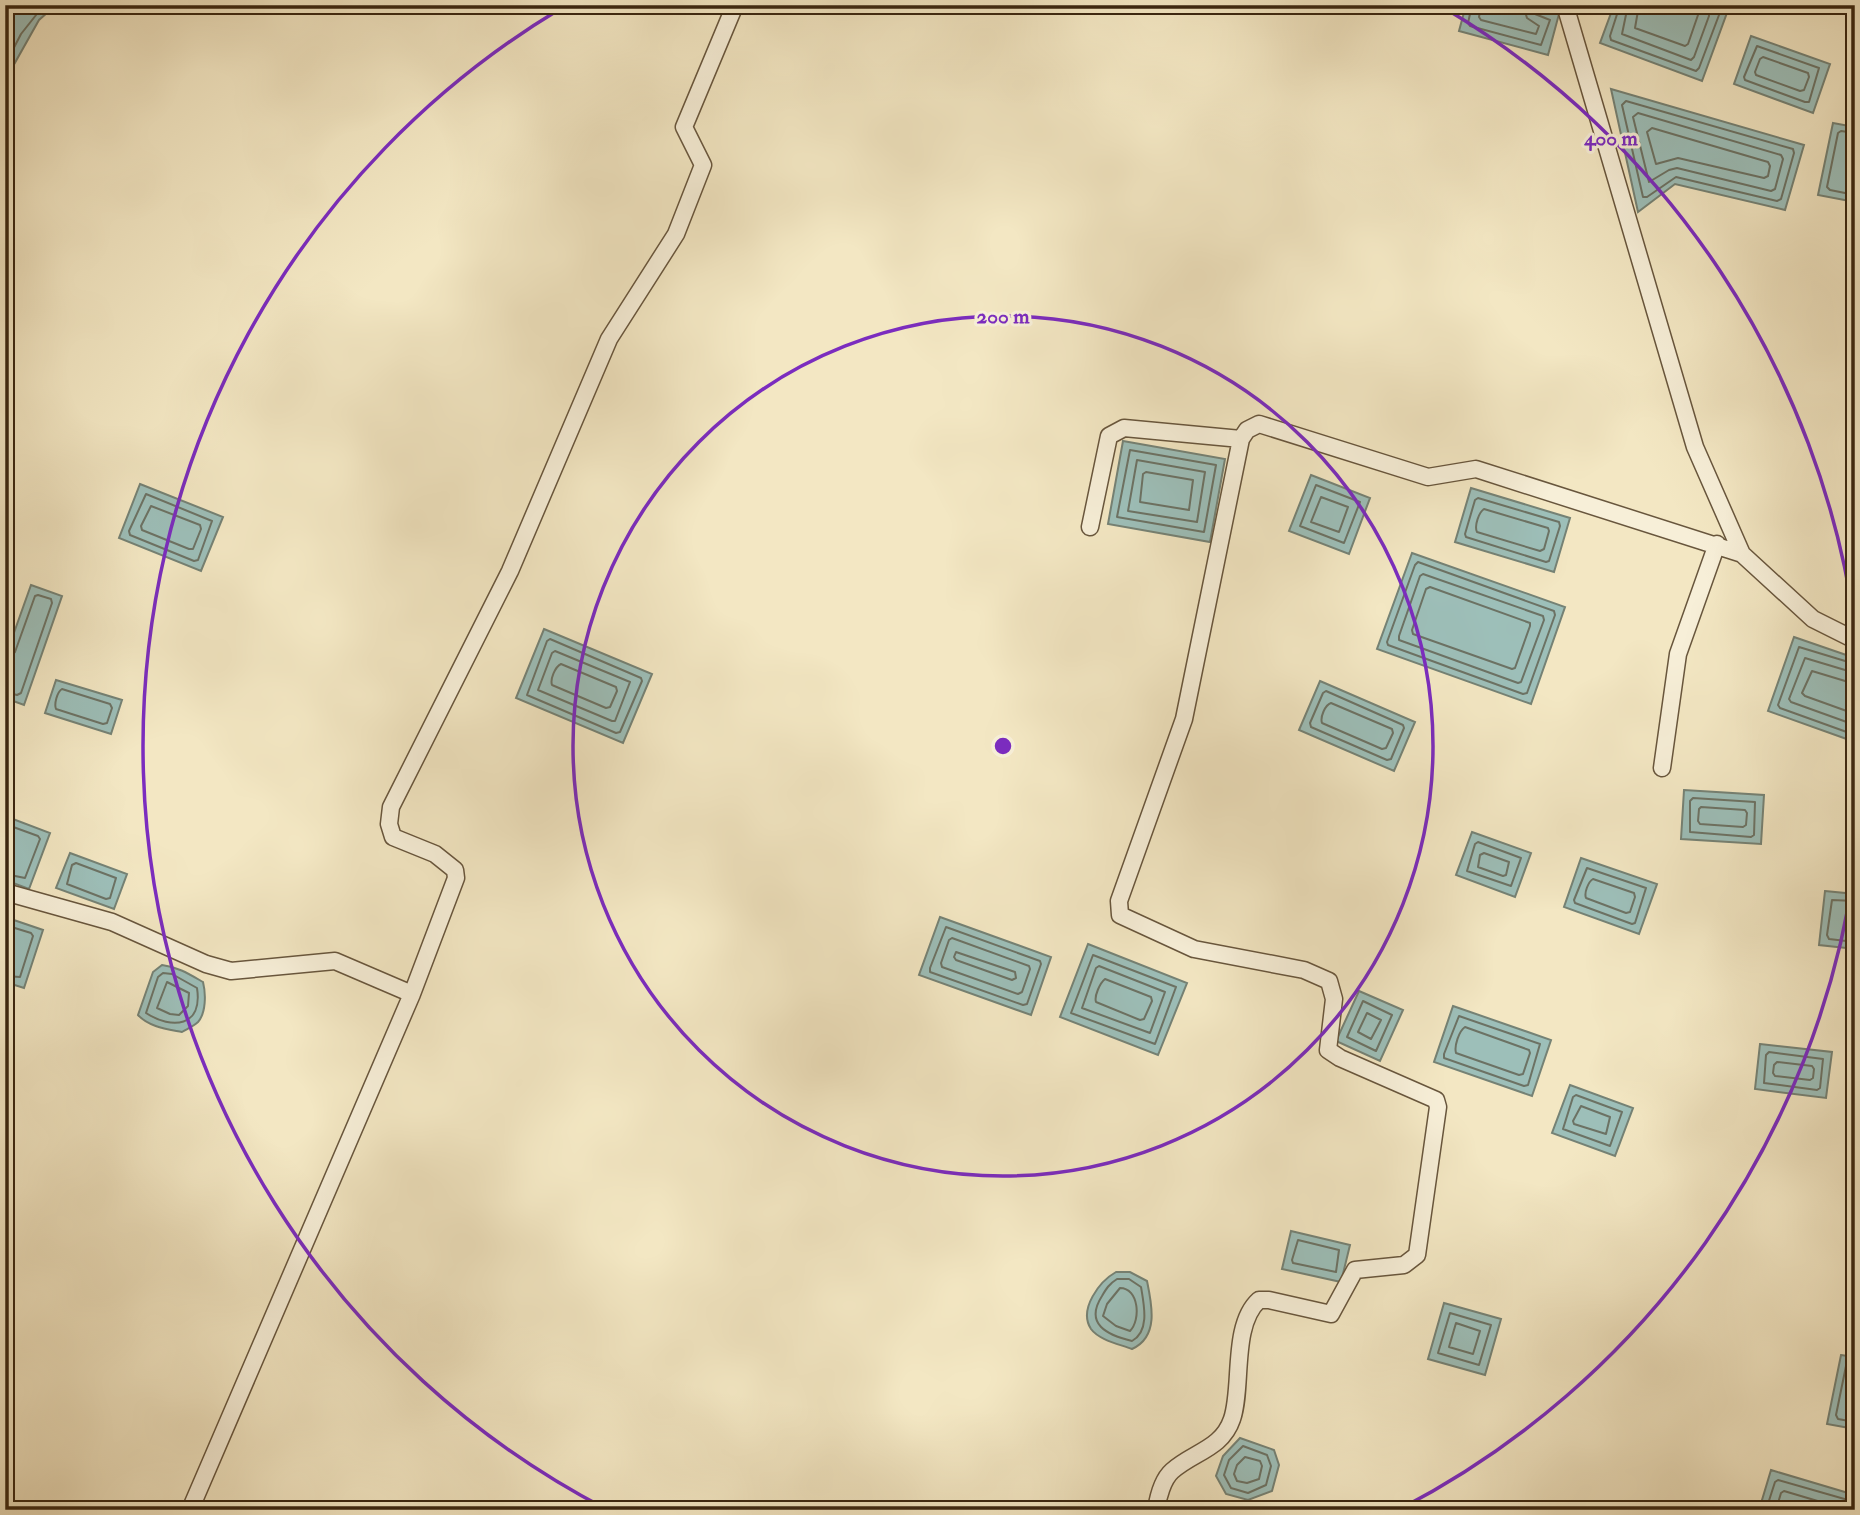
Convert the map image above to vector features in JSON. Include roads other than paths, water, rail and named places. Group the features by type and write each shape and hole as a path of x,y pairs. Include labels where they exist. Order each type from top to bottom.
{"street":[{"path":"190,1510 412,994 456,878 455,870 435,855 393,837 389,824 391,807 510,571 609,339 676,234 702,165 684,127 735,5"},
{"path":"1565,5 1695,447 1742,554"},
{"path":"1156,1510 1159,1495 1171,1471 1221,1441 1232,1419 1240,1345 1252,1307 1259,1300 1331,1314 1354,1270 1404,1265 1417,1255 1438,1107 1436,1100 1340,1058 1328,1050 1334,999 1329,981 1304,970 1194,949 1120,915 1119,901 1184,719 1241,439 1247,430 1259,424 1427,477 1476,469 1717,544 1742,554 1813,619 1855,640"},
{"path":"1090,527 1109,436 1124,428 1241,439"},
{"path":"1662,768 1678,654 1717,544"},
{"path":"5,892 112,922 206,964 231,971 335,961 412,994"}],"water":[{"path":"10,5 56,5 39,20 12,68 5,74 5,15"},
{"path":"1466,5 1528,5 1559,14 1548,55 1459,31"},
{"path":"1614,5 1715,5 1728,10 1702,81 1600,43"},
{"path":"1751,36 1830,64 1813,113 1734,84"},
{"path":"1611,89 1804,145 1785,210 1675,184 1638,212"},
{"path":"1833,123 1855,127 1855,202 1818,195"},
{"path":"1123,441 1225,459 1210,542 1108,524"},
{"path":"1311,475 1370,498 1349,554 1289,531"},
{"path":"140,484 223,517 201,571 119,538"},
{"path":"1471,488 1570,518 1554,572 1455,542"},
{"path":"1412,553 1565,607 1531,704 1377,649"},
{"path":"31,585 62,596 24,705 5,698 5,658"},
{"path":"544,629 652,674 623,743 516,698"},
{"path":"1794,637 1855,658 1855,742 1768,711"},
{"path":"56,680 122,700 111,734 45,713"},
{"path":"1320,681 1415,722 1394,771 1299,730"},
{"path":"1684,790 1764,795 1761,844 1681,839"},
{"path":"5,816 50,833 29,889 5,880"},
{"path":"1472,832 1531,853 1515,897 1456,875"},
{"path":"70,853 127,874 114,909 56,888"},
{"path":"1581,858 1657,884 1639,934 1564,907"},
{"path":"1825,891 1855,894 1855,949 1819,945"},
{"path":"5,917 43,930 24,988 5,982"},
{"path":"940,917 1051,957 1031,1015 919,975"},
{"path":"1088,944 1187,983 1158,1055 1060,1017"},
{"path":"162,965 178,969 203,982 203,1014 196,1023 182,1032 153,1025 138,1015 153,972"},
{"path":"1359,991 1403,1010 1380,1061 1336,1041"},
{"path":"1453,1006 1551,1040 1532,1096 1434,1062"},
{"path":"1760,1044 1832,1052 1826,1098 1755,1089"},
{"path":"1570,1085 1633,1108 1615,1156 1552,1133"},
{"path":"1291,1231 1350,1245 1341,1282 1282,1269"},
{"path":"1116,1272 1130,1272 1147,1281 1151,1300 1150,1329 1141,1344 1132,1349 1099,1336 1091,1329 1088,1321 1087,1313 1093,1296"},
{"path":"1444,1303 1501,1319 1485,1375 1428,1359"},
{"path":"1841,1355 1855,1357 1855,1429 1827,1424"},
{"path":"1240,1438 1274,1450 1279,1465 1272,1491 1248,1500 1226,1494 1216,1476 1223,1456"},
{"path":"1771,1470 1855,1495 1855,1510 1759,1510"}]}
